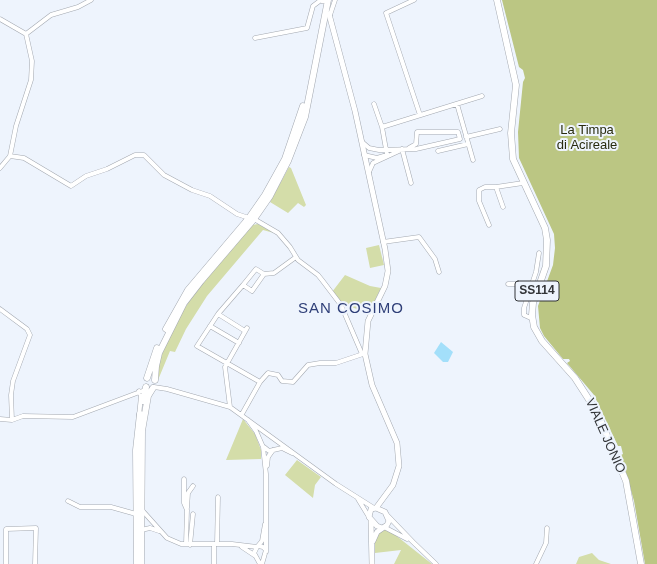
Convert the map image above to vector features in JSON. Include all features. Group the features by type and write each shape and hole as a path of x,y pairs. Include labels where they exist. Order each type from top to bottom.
{"main road":[{"path":"137,564 136,514 138,422 143,387 159,342 181,301 197,278 251,218 278,172 296,130 304,103 323,0"},
{"path":"141,564 142,426 148,396 155,384 156,366 159,353 184,303 251,218 282,175 301,131 328,0"},
{"name":"VIALE JONIO","path":"497,0 516,85 511,133 512,150 516,168 543,224 547,240 546,266 533,303 533,319 542,341 575,378 597,412 626,481 641,564"},
{"path":"143,387 151,378 155,384"},
{"path":"143,387 155,384"}],"street":[{"path":"26,34 51,15 78,7 91,0"},
{"path":"254,38 307,28 313,6 323,0"},
{"path":"335,0 329,14 342,57 369,176 388,271 387,279 368,322 363,354"},
{"path":"414,0 386,13 420,115"},
{"path":"0,19 26,34 32,61 30,80 16,126 10,156 0,168"},
{"path":"382,127 482,96"},
{"path":"374,104 382,127 387,155"},
{"path":"457,104 473,160"},
{"path":"466,137 500,129"},
{"path":"361,141 369,148 386,150 409,148 416,149 460,139 458,132 417,132 416,144 409,148"},
{"path":"438,151 468,144"},
{"path":"364,155 377,158 402,149"},
{"path":"402,149 411,183"},
{"path":"364,155 379,150"},
{"path":"10,156 24,158 71,186 86,176 107,169 135,155 144,155 164,175 192,190 210,196 237,214 251,218 278,233 303,266 318,274 327,289 341,305 350,329 363,354 372,385 394,434 398,449 399,461 397,477 386,497 383,507 389,521 377,532 372,541"},
{"path":"369,176 373,163 387,155"},
{"path":"489,225 480,201 479,190 484,187 496,187 523,182"},
{"path":"496,187 503,207"},
{"path":"383,242 419,236 435,259 439,272"},
{"path":"533,319 526,317 524,312 525,304 532,284 538,253"},
{"path":"260,382 197,346 218,314 256,269 264,274 274,273 296,257"},
{"path":"242,286 252,291 264,274"},
{"path":"508,284 532,284"},
{"path":"0,309 27,329 30,335 13,381 11,395 12,420"},
{"path":"218,314 246,329 225,367 230,407"},
{"path":"210,326 239,343"},
{"path":"244,415 260,382 268,373 278,375 282,381 288,382 297,380 308,365 336,363 363,354"},
{"path":"155,384 167,389 230,407 244,415 297,456 358,499 386,513 436,564"},
{"path":"0,419 12,420 23,416 73,417 100,408 143,387"},
{"path":"244,415 256,431 263,445 269,451 282,448 297,456"},
{"path":"266,474 263,445 267,438 274,439"},
{"path":"261,564 265,554 266,474 268,457 277,444 274,439"},
{"path":"184,479 184,503 187,510"},
{"path":"188,544 188,493 193,486"},
{"path":"214,564 218,497"},
{"path":"372,564 370,510 375,508 386,497"},
{"path":"358,499 376,526 413,542"},
{"path":"68,501 80,507 111,507 136,514"},
{"path":"141,508 167,538 188,544 258,546 264,548 265,554"},
{"path":"188,544 192,514"},
{"path":"261,564 254,550 262,541 265,524"},
{"path":"6,564 6,529 36,528 35,564"},
{"path":"141,530 150,528 160,531"},
{"path":"536,564 546,543 547,528"},
{"path":"240,545 261,558 265,554"}],"green space":[{"name":"La Timpa di Acireale","path":"502,0 657,0 657,564 645,564 634,501 621,455 623,454 621,446 618,446 594,395 567,363 570,361 569,359 563,359 544,336 540,328 538,306 553,265 555,248 554,234 519,158 518,132 523,82 525,78 523,70 519,67"},
{"path":"289,167 291,168 306,205 304,207 298,203 288,213 270,202"},
{"path":"258,224 274,233 263,230 207,296 186,329 175,352 170,351 158,380 158,367 162,354 179,317 194,294 252,225"},
{"path":"379,245 384,265 370,268 366,248"},
{"path":"345,275 370,286 381,288 369,313 342,304 332,292"},
{"path":"243,419 255,434 261,450 261,459 226,460"},
{"path":"297,460 321,477 315,485 313,498 285,475"},
{"path":"384,530 389,530 432,564 394,564 401,550 375,553 375,541 377,535"},
{"path":"592,553 599,560 611,564 576,564 579,557"}],"water":[{"path":"441,342 453,352 448,362 443,362 434,353"}],"district":[{"name":"SAN COSIMO","path":"351,309"}]}
